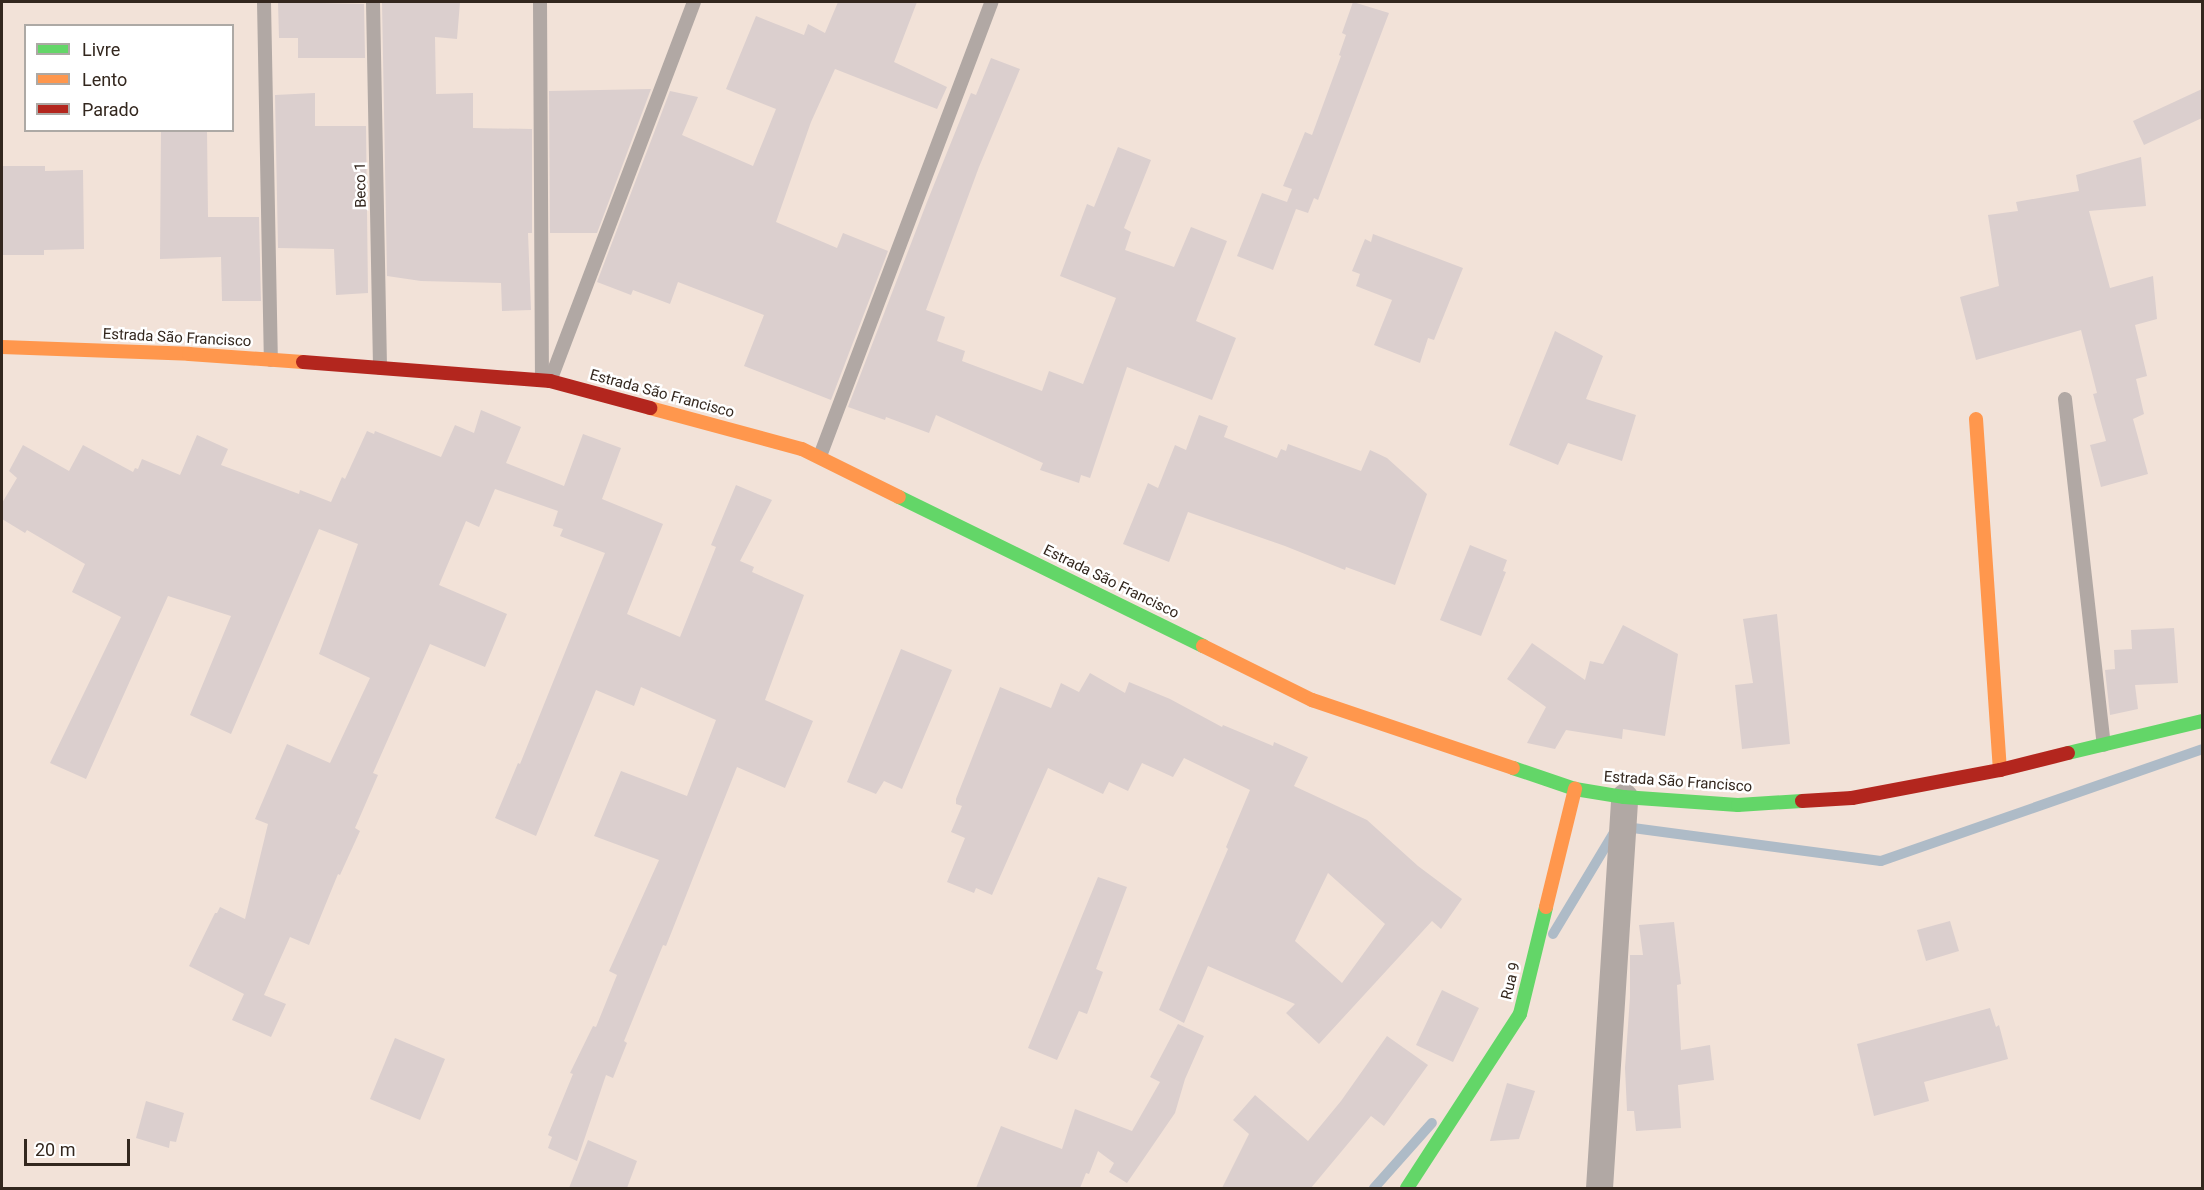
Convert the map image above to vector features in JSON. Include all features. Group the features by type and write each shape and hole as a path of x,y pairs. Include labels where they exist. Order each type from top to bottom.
{"main road":[{"name":"Estrada São Francisco","path":"2,347 271,360 546,381 820,456 1312,700 1575,789 1622,816 1738,805 1852,798 2000,771 2105,747 2202,721"},
{"path":"1976,419 2000,771"},
{"name":"Rua 9","path":"1407,1188 1520,1014 1575,789"}],"street":[{"path":"1599,1188 1622,816"}],"lane":[{"path":"264,2 271,360"},
{"name":"Beco 1","path":"373,2 380,368"},
{"path":"540,2 546,381"},
{"path":"546,381 694,2"},
{"path":"820,456 992,2"},
{"path":"2065,399 2105,747"}],"building":[{"path":"278,2 364,4 365,58 298,58 298,38 279,38"},
{"path":"382,2 460,2 457,39 435,37 436,94 473,93 473,128 532,129 532,233 528,233 531,310 502,311 501,283 421,281 387,276"},
{"path":"838,2 917,2 894,62 947,87 937,109 835,69 811,122 776,222 837,248 843,233 888,251 831,400 744,366 764,315 678,282 670,304 633,290 631,295 597,282 670,91 698,97 682,135 753,166 776,109 726,89 756,16 804,35 808,24 825,33"},
{"path":"1353,2 1389,13 1318,200 1314,198 1308,213 1296,209 1273,270 1237,256 1262,193 1287,202 1292,189 1283,186 1305,132 1312,135 1341,56 1339,55 1346,35 1342,33"},
{"path":"991,58 1020,69 979,167 926,310 945,317 937,341 965,351 962,361 1042,391 1049,371 1083,384 1116,298 1060,276 1087,204 1094,207 1118,147 1151,160 1124,228 1131,232 1125,250 1174,267 1191,227 1227,241 1196,321 1236,338 1212,400 1127,367 1090,478 1081,475 1079,483 1040,470 1043,463 936,415 929,433 886,417 885,420 848,407 971,93 976,95"},
{"path":"651,89 597,233 550,233 549,91"},
{"path":"2202,89 2202,118 2144,145 2133,121"},
{"path":"315,93 315,126 366,126 368,293 336,295 334,249 278,248 275,95"},
{"path":"161,132 207,132 208,217 259,217 261,301 222,301 221,257 160,259"},
{"path":"2141,157 2146,206 2089,211 2110,288 2153,276 2157,319 2135,325 2147,376 2136,379 2144,414 2133,419 2148,474 2101,487 2090,445 2106,441 2093,394 2097,393 2081,330 1976,360 1960,297 1999,286 1988,215 2018,211 2016,202 2079,191 2076,175"},
{"path":"2,166 45,166 45,171 83,170 84,249 44,250 44,255 2,255"},
{"path":"1373,234 1463,268 1434,340 1428,338 1420,363 1374,345 1392,300 1356,286 1360,274 1352,271 1365,239 1371,242"},
{"path":"1555,331 1603,356 1586,399 1636,415 1622,461 1568,443 1558,465 1509,445"},
{"path":"481,410 521,427 506,463 564,486 583,434 621,448 602,499 663,524 627,614 680,637 716,547 711,545 736,485 772,500 740,561 754,567 752,572 804,595 765,700 813,721 785,788 737,767 666,946 663,945 624,1041 627,1043 613,1078 606,1075 577,1161 548,1148 552,1137 548,1135 573,1074 570,1073 593,1026 596,1027 617,975 609,971 659,860 594,836 621,771 687,796 716,720 641,687 634,706 596,690 536,836 495,818 518,763 520,764 605,553 560,536 563,529 553,526 558,511 495,489 479,527 466,521 439,585 507,614 485,667 430,644 373,773 378,775 355,828 360,831 340,875 338,874 309,945 290,937 264,995 286,1004 271,1037 232,1020 244,994 189,966 220,907 245,919 268,824 255,819 287,744 330,763 370,678 319,654 358,544 319,529 231,734 190,715 231,616 168,596 86,779 50,763 121,617 72,592 85,564 27,530 25,533 2,519 2,503 17,478 9,471 23,445 69,471 83,445 133,472 135,468 138,469 142,459 180,475 197,435 228,449 221,465 299,494 300,490 331,502 342,477 345,479 367,431 374,434 375,431 441,457 455,425 474,433"},
{"path":"1199,415 1228,426 1224,437 1277,458 1281,449 1286,451 1288,444 1361,471 1370,450 1387,458 1427,494 1395,585 1346,567 1345,570 1188,512 1169,562 1123,544 1148,483 1158,488 1175,445 1186,450"},
{"path":"1470,545 1507,560 1503,571 1506,572 1481,636 1440,620"},
{"path":"1777,614 1790,744 1742,749 1735,685 1753,683 1743,619"},
{"path":"1623,625 1678,654 1665,736 1623,729 1622,739 1566,730 1555,749 1527,743 1546,707 1507,679 1532,643 1585,680 1590,661 1603,664"},
{"path":"2174,628 2178,683 2135,685 2138,709 2110,715 2105,670 2115,669 2114,650 2132,649 2131,630"},
{"path":"901,649 952,670 902,789 884,781 876,794 847,782"},
{"path":"1090,673 1125,693 1129,682 1170,699 1222,727 1223,725 1273,746 1274,742 1308,757 1294,786 1367,820 1418,866 1462,899 1441,929 1432,921 1319,1044 1286,1013 1295,1004 1208,966 1184,1023 1159,1010 1228,849 1226,847 1250,790 1184,758 1173,777 1142,763 1128,791 1109,782 1103,794 1048,768 992,895 976,888 974,893 947,882 965,838 951,832 962,806 956,804 956,799 1000,687 1051,708 1061,683 1079,692","holes":["1328,873 1385,924 1342,983 1295,941"]},
{"path":"1098,877 1127,887 1096,969 1103,972 1087,1014 1079,1011 1057,1060 1028,1048"},
{"path":"1950,921 1959,951 1926,961 1917,930"},
{"path":"1674,922 1681,984 1677,985 1681,1050 1710,1045 1714,1080 1678,1085 1681,1128 1636,1131 1634,1111 1627,1111 1625,1068 1630,997 1630,955 1643,955 1639,925"},
{"path":"1442,990 1479,1008 1453,1062 1416,1045"},
{"path":"1990,1008 1996,1027 1999,1025 2008,1059 1924,1082 1929,1101 1874,1116 1857,1044"},
{"path":"1178,1024 1204,1036 1185,1079 1175,1113 1127,1183 1109,1172 1114,1163 1098,1151 1089,1174 1086,1173 1080,1188 976,1188 1001,1126 1062,1149 1075,1109 1132,1131 1160,1082 1150,1077"},
{"path":"1387,1036 1428,1065 1384,1126 1371,1116 1311,1188 1222,1188 1249,1134 1233,1120 1255,1095 1308,1141 1341,1101"},
{"path":"395,1038 445,1059 420,1120 370,1099"},
{"path":"1507,1083 1535,1091 1519,1139 1490,1141"},
{"path":"146,1101 184,1113 176,1142 170,1141 169,1148 136,1138"},
{"path":"588,1140 637,1161 627,1188 569,1188"}],"waterway":[{"path":"1553,934 1618,826 1881,861 2202,749"},
{"path":"1374,1188 1432,1123"}],"traffic: fast":[{"path":"899,497 1203,646"},
{"path":"2068,753 2202,721"},
{"path":"1513,768 1575,789 1624,797 1738,805 1802,801"},
{"path":"1407,1188 1520,1014 1546,907"}],"traffic: slow":[{"path":"2,347 189,354 303,362"},
{"path":"650,408 802,449 899,497"},
{"path":"1976,419 2000,770"},
{"path":"1203,646 1312,700 1513,768"},
{"path":"1546,907 1575,789"}],"traffic: jam":[{"path":"303,362 550,381 650,408"},
{"path":"1802,801 1852,798 2000,770 2068,753"}]}
